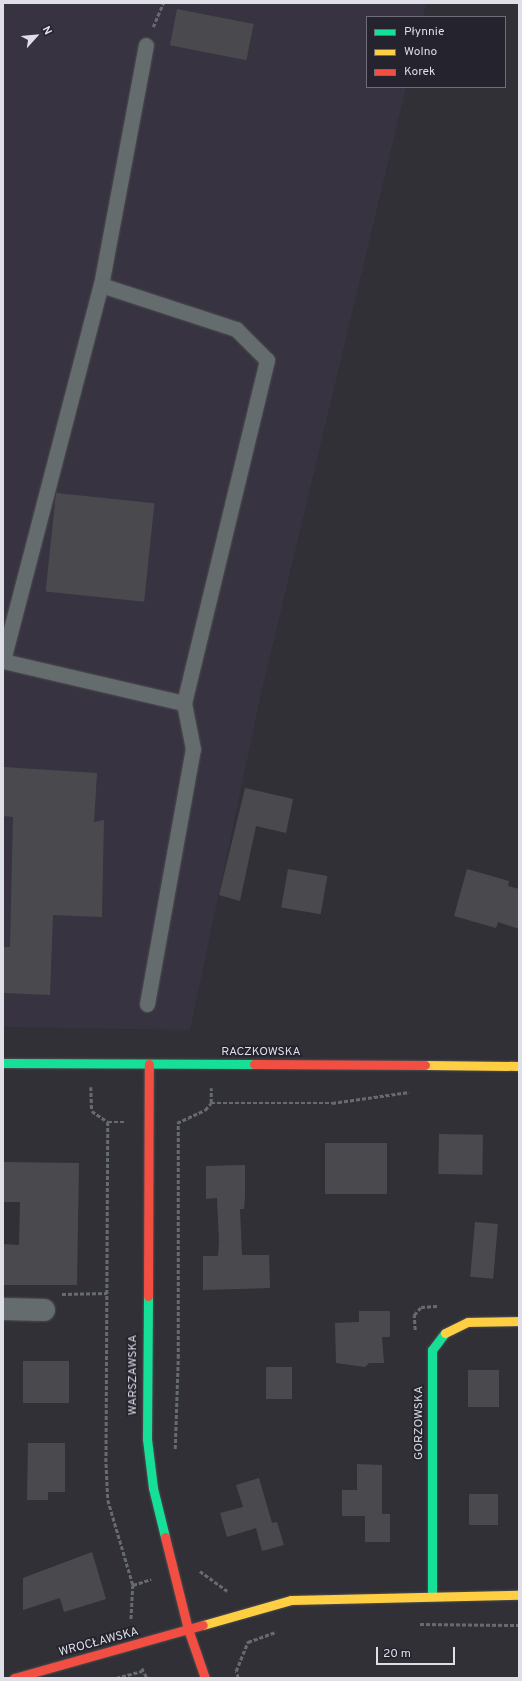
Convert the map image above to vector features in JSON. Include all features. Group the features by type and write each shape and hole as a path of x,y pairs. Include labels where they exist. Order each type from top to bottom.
{"street":[{"name":"RACZKOWSKA","path":"3,1063 519,1066"},
{"name":"WARSZAWSKA","path":"149,1064 147,1439 153,1488 188,1629 205,1678"},
{"path":"3,1310 44,1310"},
{"name":"GORZOWSKA","path":"432,1595 432,1350 448,1329 468,1322 519,1321"},
{"path":"188,1629 291,1600 432,1595 519,1595"},
{"name":"WROCŁAWSKA","path":"14,1678 135,1646 188,1629"}],"lane":[{"path":"146,45 101,284 3,660 184,703"},
{"path":"101,284 236,329 267,360 184,703 193,749 147,1004"}],"path":[{"path":"210,1103 332,1103 417,1091"},
{"path":"108,1122 108,1493 133,1585 130,1625 142,1671 147,1678"},
{"path":"174,1453 178,1358 178,1123"},
{"path":"415,1624 519,1625"},
{"path":"248,1642 278,1631"},
{"path":"238,1678 236,1671 242,1658"},
{"path":"116,1678 142,1671"}],"shaded area":[{"path":"3,3 426,4 423,16 366,16 366,88 406,88 261,694 190,1030 3,1027"}],"building":[{"path":"177,9 254,24 247,60 170,45"},
{"path":"56,493 154,503 144,602 46,591"},
{"path":"3,767 97,773 94,822 104,820 102,917 53,915 50,995 3,993 3,947 10,947 13,817 3,816"},
{"path":"245,788 293,799 286,833 256,826 240,901 219,895"},
{"path":"288,869 327,876 321,914 281,907"},
{"path":"467,869 509,881 508,886 519,889 519,929 498,922 496,928 454,916"},
{"path":"439,1134 483,1135 482,1175 438,1174"},
{"path":"325,1143 387,1143 387,1194 325,1194"},
{"path":"3,1162 79,1163 77,1285 3,1285 3,1244 19,1245 20,1202 3,1202"},
{"path":"245,1165 244,1209 240,1209 242,1255 269,1255 270,1288 203,1290 203,1256 218,1256 219,1242 217,1198 206,1199 206,1166"},
{"path":"475,1222 498,1224 493,1279 470,1277"},
{"path":"359,1311 390,1311 390,1337 382,1337 384,1363 369,1363 365,1367 336,1363 335,1323 359,1322"},
{"path":"23,1361 69,1361 69,1403 23,1403"},
{"path":"266,1367 292,1367 292,1399 266,1399"},
{"path":"468,1370 499,1370 499,1407 468,1407"},
{"path":"28,1443 65,1443 65,1492 48,1492 48,1500 27,1500"},
{"path":"357,1464 382,1465 382,1514 390,1514 390,1542 365,1542 365,1516 342,1516 342,1490 357,1490"},
{"path":"259,1478 272,1523 277,1522 284,1545 262,1551 256,1528 227,1537 220,1513 243,1507 236,1485"},
{"path":"469,1494 498,1494 498,1525 469,1525"},
{"path":"92,1552 106,1599 64,1612 60,1598 23,1610 23,1578"}],"traffic: fast":[{"path":"3,1063 254,1064"},
{"path":"148,1296 147,1439 153,1488 165,1537"},
{"path":"432,1595 432,1350 445,1333"}],"traffic: slow":[{"path":"425,1065 519,1066"},
{"path":"445,1333 468,1322 519,1321"},
{"path":"203,1625 291,1600 519,1595"}],"traffic: jam":[{"path":"148,1296 149,1064"},
{"path":"254,1064 425,1065"},
{"path":"165,1537 188,1629 205,1678"},
{"path":"14,1678 203,1625"}]}
